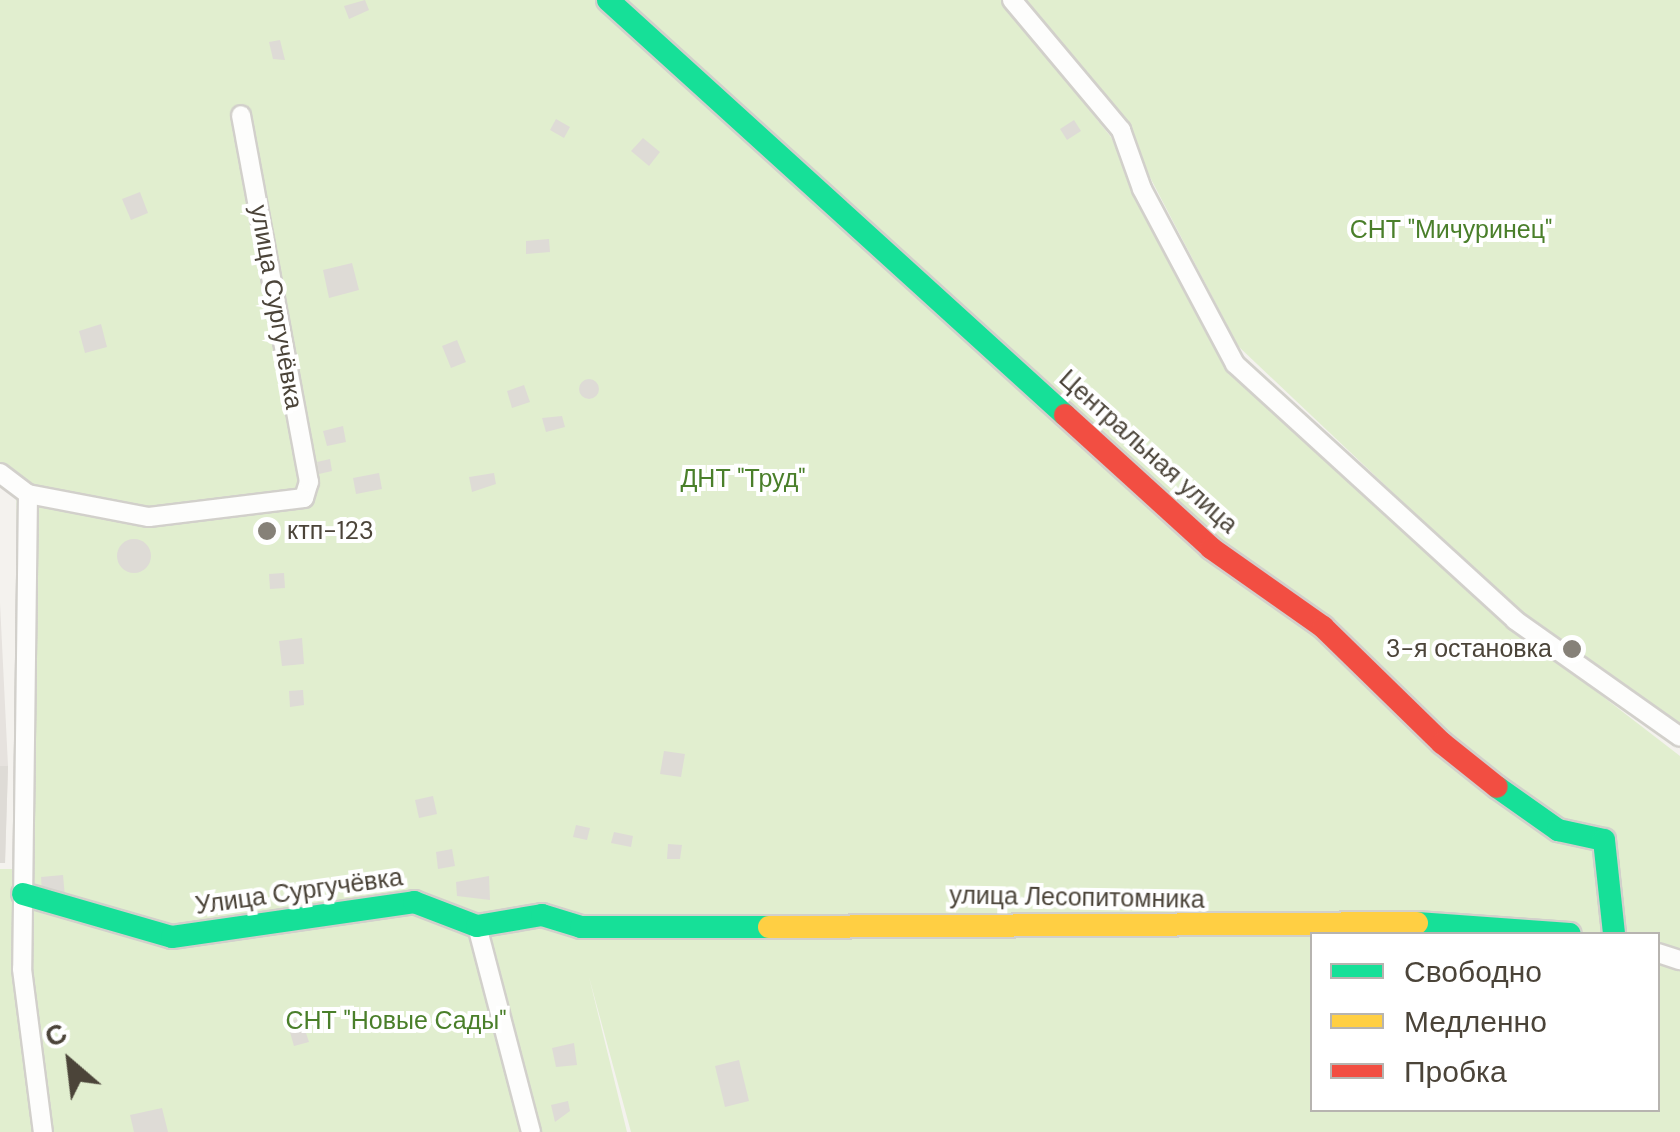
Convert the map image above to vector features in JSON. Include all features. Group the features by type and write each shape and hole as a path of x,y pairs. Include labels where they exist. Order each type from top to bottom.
{"street":[{"name":"Центральная улица","path":"608,0 1211,548 1323,627 1442,743 1536,818 1558,830 1604,840 1614,932"},
{"path":"1012,0 1120,130 1142,189 1235,364 1515,620 1680,737"},
{"name":"улица Сургучёвка","path":"28,494 149,517 249,510 304,498 309,482 241,115"},
{"path":"0,473 28,494 22,969 42,1132"},
{"name":"Улица Сургучёвка","path":"23,894 172,937 414,902 476,926"},
{"name":"улица Лесопитомника","path":"476,926 542,915 582,928 1248,928 1358,919 1542,932"},
{"path":"476,926 531,1132"}],"shaded area":[{"path":"0,603 8,766 5,863 0,863"}],"green space":[{"name":"ДНТ \"Труд\"","path":"0,0 1001,0 1111,137 1225,367 1501,618 1680,756 1680,1132 631,1132 589,977 627,1132 0,1132 0,869 12,869 21,898 176,934 22,891 16,474 0,472"},
{"name":"СНТ \"Мичуринец\"","path":"1026,0 1680,0 1680,723 1517,610 1238,346 1117,114"}],"building":[{"path":"365,0 369,10 349,19 344,6"},
{"path":"280,40 285,60 273,59 269,42"},
{"path":"556,119 570,127 564,138 550,130"},
{"path":"1074,120 1081,131 1067,140 1060,129"},
{"path":"643,138 660,152 649,166 631,151"},
{"path":"140,192 148,213 131,220 122,199"},
{"path":"549,239 550,252 526,254 526,241"},
{"path":"352,263 359,290 329,298 323,270"},
{"path":"101,324 107,347 85,353 79,331"},
{"path":"457,340 466,362 451,368 442,346"},
{"path":"589,379 599,389 589,399 579,389"},
{"path":"524,385 530,402 512,408 507,391"},
{"path":"562,416 565,427 546,432 542,418"},
{"path":"343,426 346,442 327,446 323,431"},
{"path":"330,459 332,471 319,474 317,462"},
{"path":"379,473 382,489 356,494 353,478"},
{"path":"494,473 496,484 472,492 469,477"},
{"path":"134,539 146,544 151,556 146,568 134,573 122,568 117,556 122,544"},
{"path":"284,573 285,588 270,589 269,574"},
{"path":"302,638 304,664 282,666 279,641"},
{"path":"303,690 304,705 290,707 289,691"},
{"path":"664,751 685,754 681,777 660,774"},
{"path":"0,766 8,766 5,863 0,863"},
{"path":"433,796 437,814 419,818 415,800"},
{"path":"576,825 590,828 587,840 573,837"},
{"path":"614,832 633,836 631,847 611,843"},
{"path":"668,844 682,845 680,859 667,859"},
{"path":"452,849 455,866 438,869 436,852"},
{"path":"63,875 65,897 42,893 41,877"},
{"path":"489,876 490,900 457,896 456,882"},
{"path":"301,1018 309,1042 294,1046 287,1022"},
{"path":"574,1043 577,1065 556,1067 552,1048"},
{"path":"739,1060 749,1101 725,1107 715,1066"},
{"path":"568,1101 570,1111 555,1122 551,1105"},
{"path":"162,1108 168,1132 134,1132 130,1115"}],"traffic: fast":[{"path":"608,0 1065,415"},
{"path":"1497,787 1558,830 1604,840 1614,932"},
{"path":"23,894 172,937 414,902 477,926 542,915 581,927 769,927"},
{"path":"1417,923 1542,932"}],"traffic: slow":[{"path":"769,927 1417,923"}],"traffic: jam":[{"path":"1065,415 1211,548 1323,627 1442,743 1497,787"}],"place":[{"name":"ктп-123","path":"267,531"},
{"name":"3-я остановка","path":"1572,649"}],"park label":[{"name":"СНТ \"Новые Сады\"","path":"396,1021"}]}
